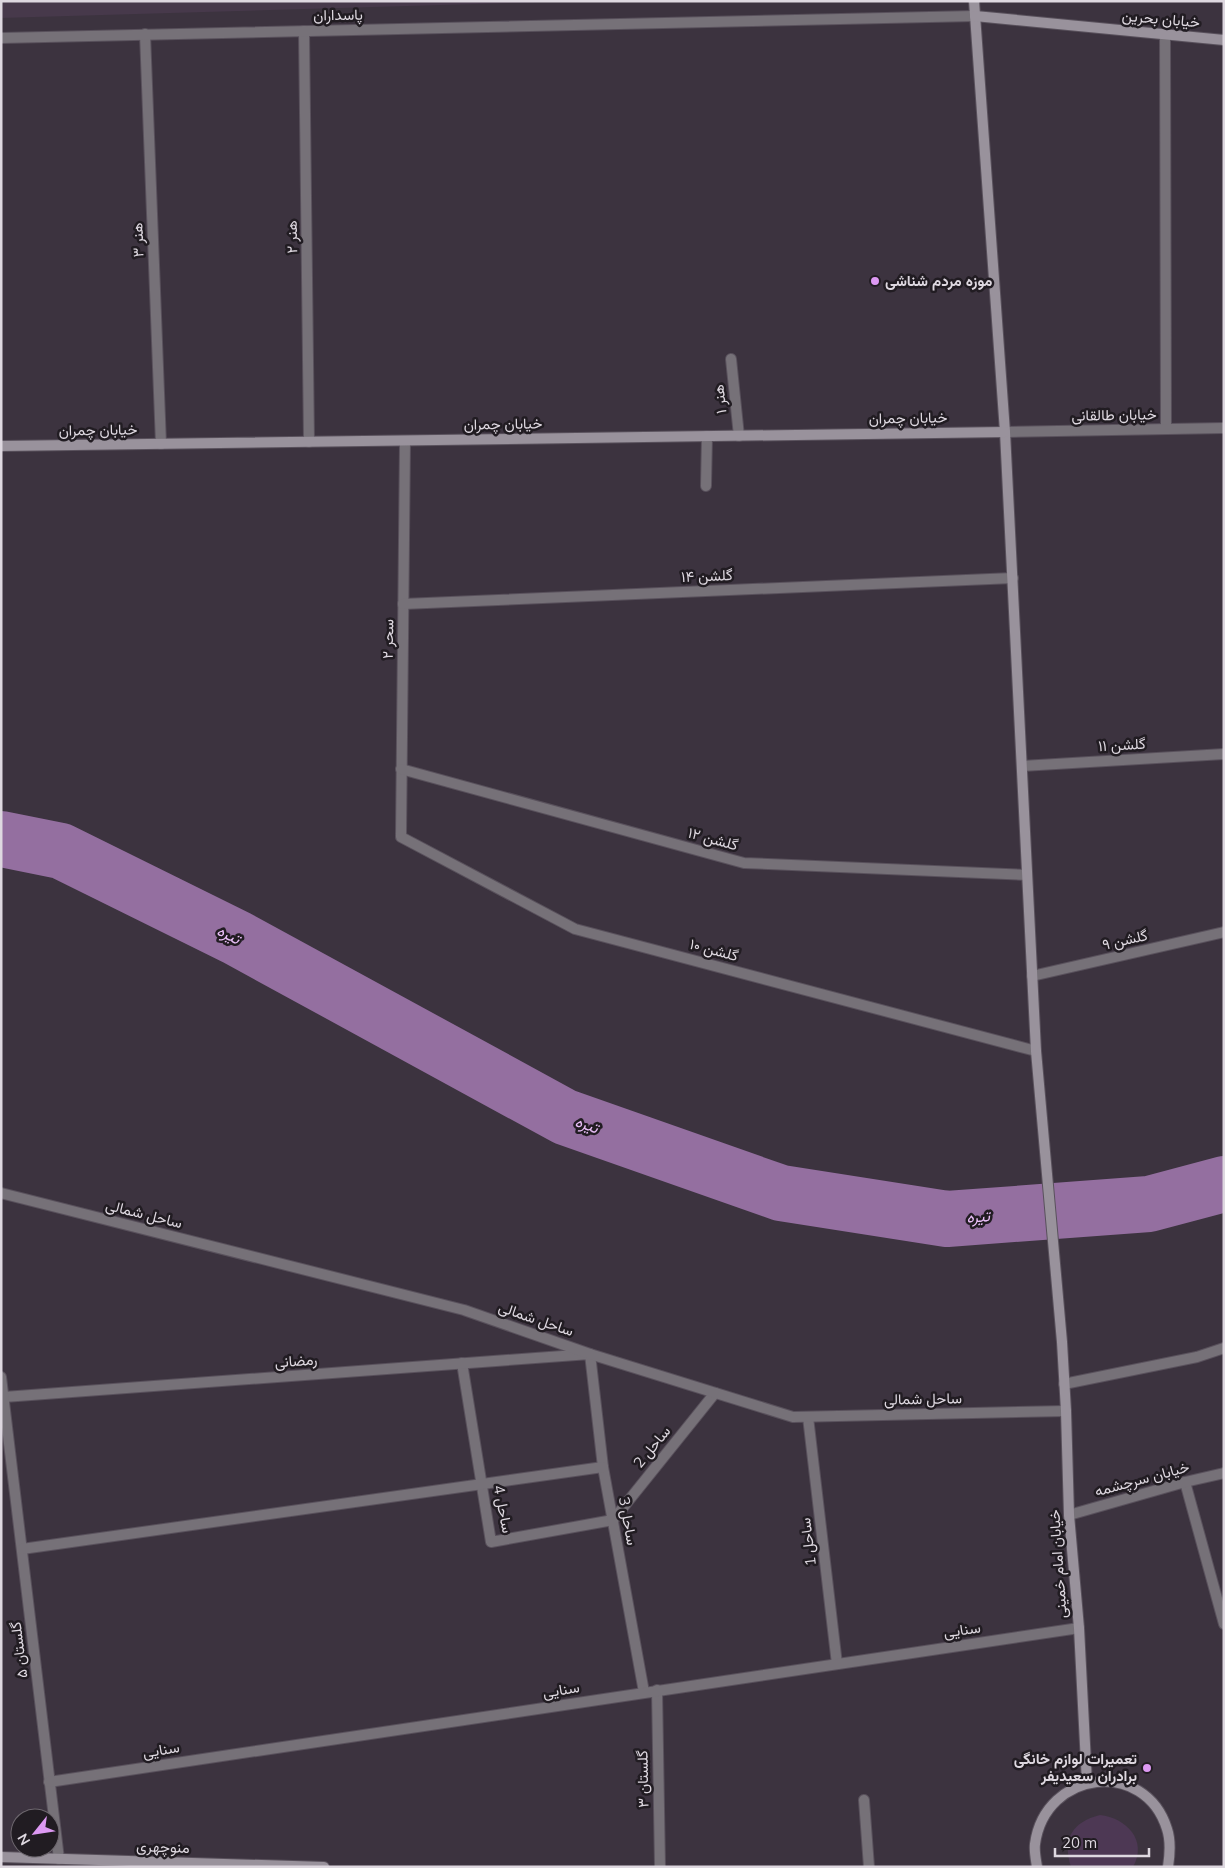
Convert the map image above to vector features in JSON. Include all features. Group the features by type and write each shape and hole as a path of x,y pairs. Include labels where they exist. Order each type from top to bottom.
{"street":[{"name":"خیابان امام خمینی","path":"974,1 1005,432 1036,1051 1062,1342 1069,1514 1088,1783"},
{"name":"پاسداران","path":"1,38 975,16"},
{"name":"خیابان بحرین","path":"975,16 1224,40"},
{"name":"هنر ۲","path":"304,31 309,442"},
{"name":"هنر ۳","path":"145,34 161,444"},
{"path":"1165,34 1166,429"},
{"name":"هنر ۱","path":"731,359 739,436"},
{"name":"خیابان طالقانی","path":"1005,432 1224,428"},
{"name":"خیابان چمران","path":"1,446 1005,432"},
{"path":"706,486 707,436"},
{"name":"سحر ۲","path":"400,838 405,441"},
{"name":"گلشن ۱۴","path":"403,604 1013,578"},
{"name":"گلشن ۱۱","path":"1022,766 1224,754"},
{"name":"گلشن ۱۲","path":"402,769 744,863 1027,875"},
{"name":"گلشن ۱۰","path":"400,838 575,929 1036,1051"},
{"name":"گلشن ۹","path":"1032,976 1224,932"},
{"name":"ساحل شمالی","path":"1,1193 464,1310 590,1354 792,1417 1066,1411"},
{"path":"1064,1384 1197,1357 1224,1348"},
{"name":"رمضانی","path":"4,1397 590,1354"},
{"name":"ساحل 3","path":"590,1354 603,1467 644,1692"},
{"name":"ساحل 4","path":"462,1363 491,1542 612,1520"},
{"name":"گلستان ۵","path":"1,1378 59,1859"},
{"name":"ساحل 2","path":"612,1520 714,1393"},
{"name":"ساحل 1","path":"808,1417 837,1664"},
{"path":"22,1549 603,1467"},
{"name":"خیابان سرچشمه","path":"1069,1514 1224,1472"},
{"path":"1185,1482 1224,1624"},
{"name":"سنایی","path":"49,1782 1078,1628"},
{"name":"گلستان ۳","path":"657,1690 660,1867"},
{"path":"1037,1867 1035,1846 1040,1824 1051,1805 1067,1791 1088,1783 1108,1782 1128,1786 1145,1796 1159,1811 1168,1829 1171,1849 1168,1867"},
{"path":"864,1800 869,1867"},
{"name":"منوچهری","path":"1,1857 166,1864 324,1867"}],"shaded area":[{"path":"1,1 576,1 1,18"},
{"path":"1100,1815 1118,1821 1132,1832 1138,1848 1133,1867 1071,1867 1068,1848 1072,1833 1082,1822"}],"waterway":[{"name":"تيره","path":"1,839 61,851 237,938 565,1117 781,1193 947,1219 1149,1204 1224,1184"}],"place":[{"name":"موزه مردم شناشی","path":"875,281"},
{"name":"تعمیرات لوازم خانگی برادران سعیدیفر","path":"1147,1768"}]}
